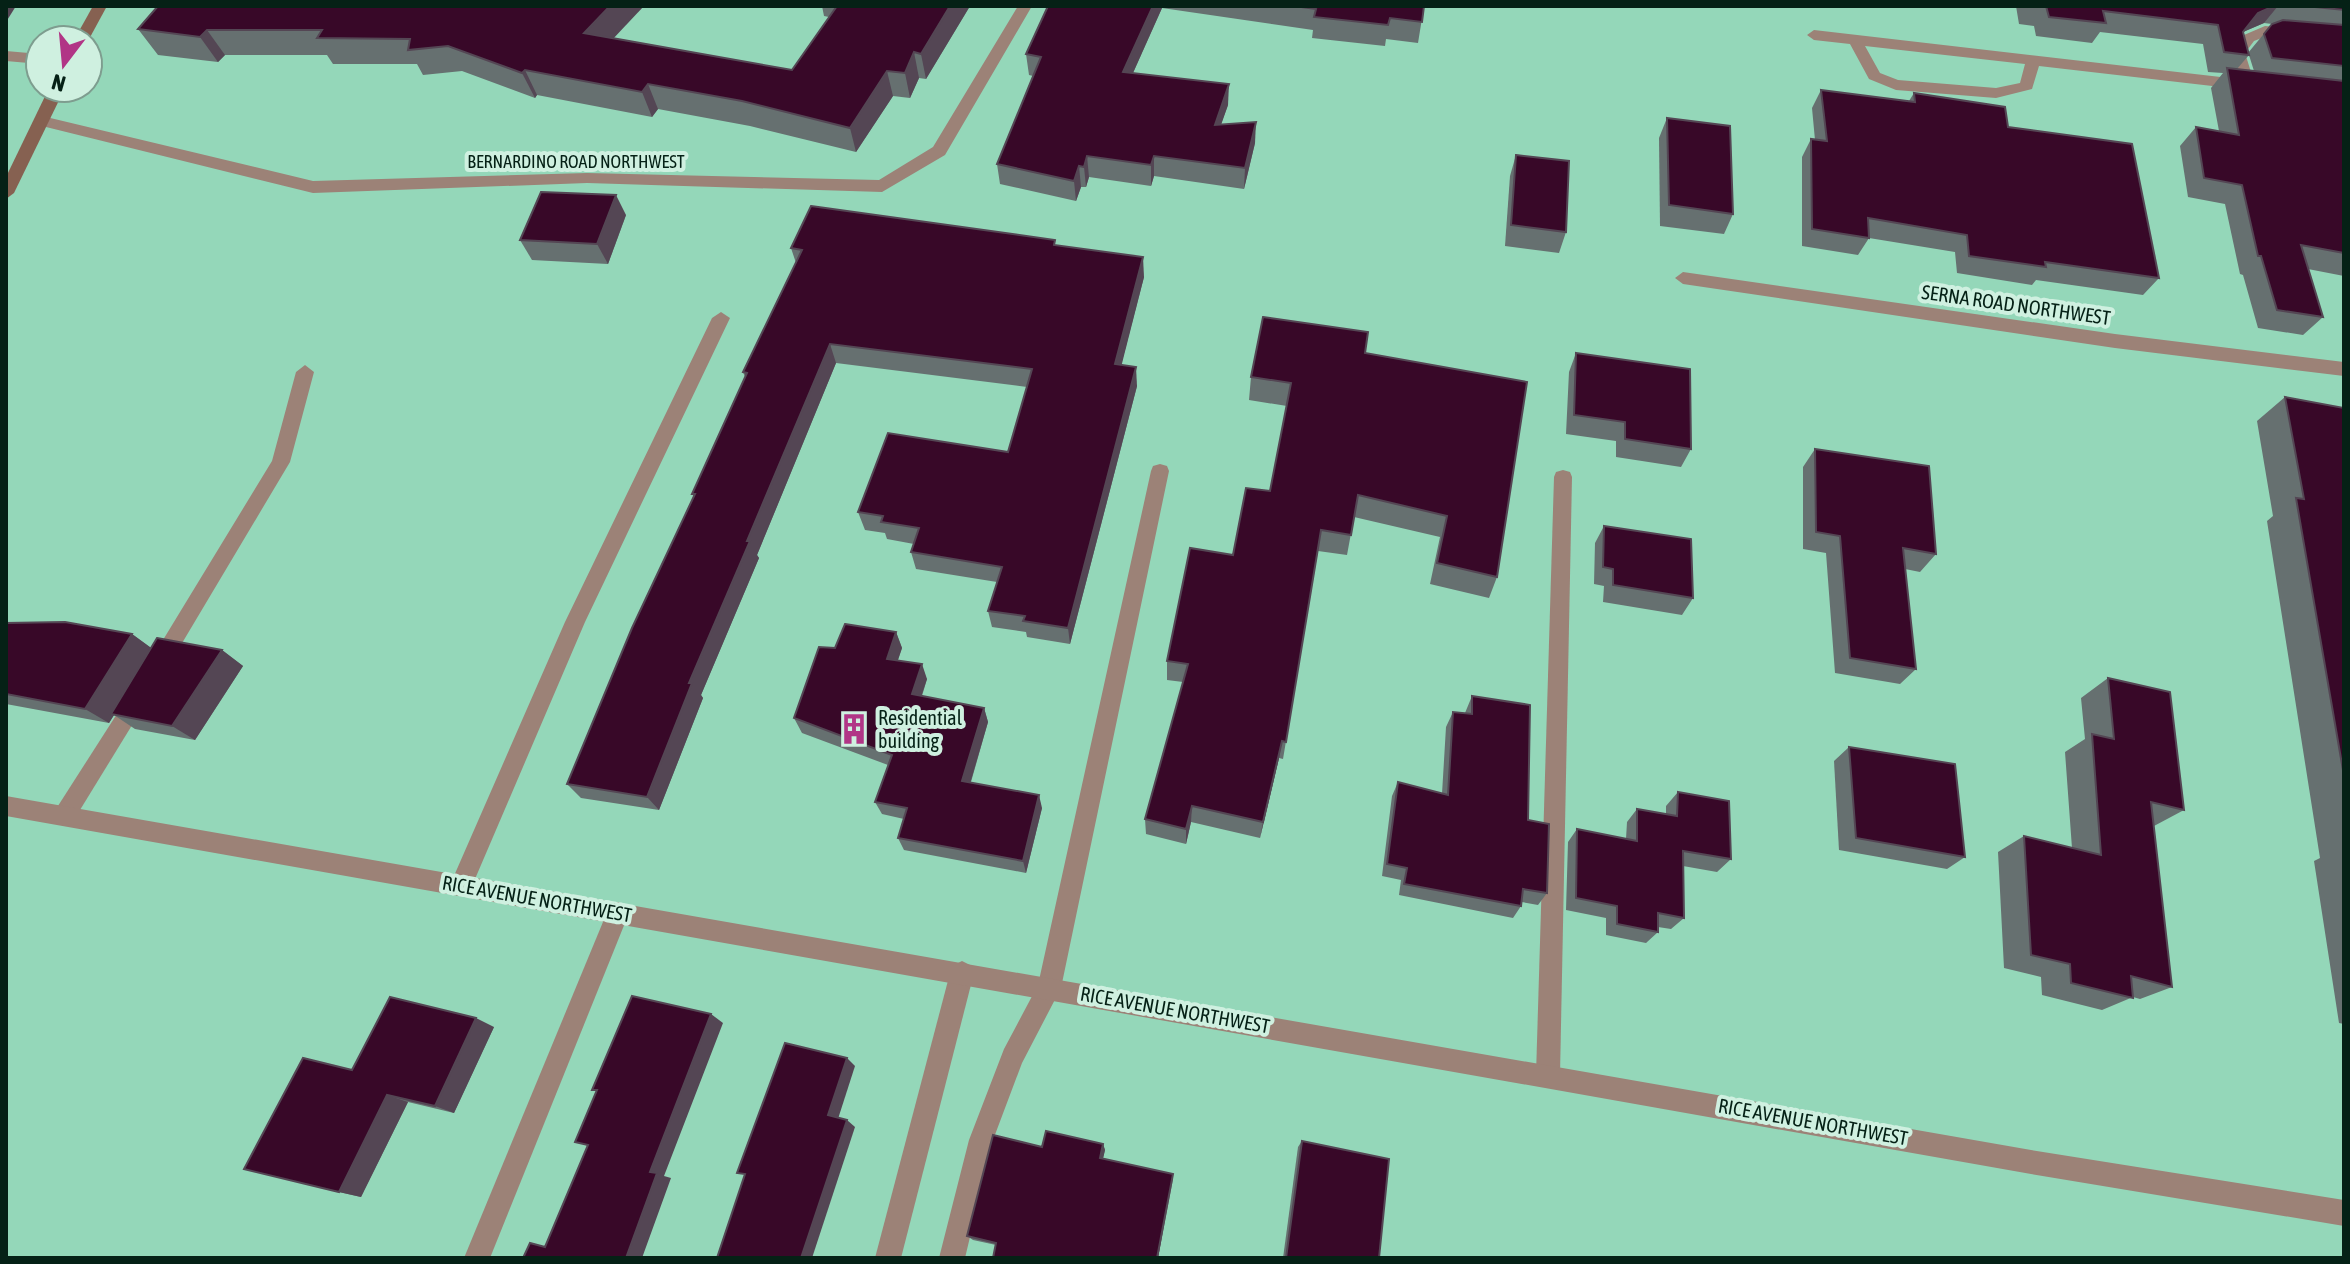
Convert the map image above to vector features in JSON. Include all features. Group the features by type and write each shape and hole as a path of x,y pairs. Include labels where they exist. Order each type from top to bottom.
{"main road":[{"path":"90,24 100,6"},
{"path":"6,193 50,104"}],"street":[{"name":"BERNARDINO ROAD NORTHWEST","path":"42,121 313,187 587,178 882,186 939,151 1025,6"},
{"path":"1814,35 2254,85 2237,53 2249,38 2265,31 2344,38"},
{"path":"1855,40 1874,76 1896,85 1996,93 2027,86 2033,60"},
{"name":"SERNA ROAD NORTHWEST","path":"1683,278 2115,341 2344,369"},
{"path":"461,885 575,622 721,318"},
{"path":"64,816 104,756 281,462 305,372"},
{"path":"952,1258 981,1140 1012,1057 1049,988 1160,471"},
{"path":"1548,1075 1563,477"},
{"name":"RICE AVENUE NORTHWEST","path":"6,806 2016,1159 2344,1213"},
{"path":"477,1258 618,913"},
{"path":"888,1258 962,973"}],"building":[{"path":"158,6 610,6 584,33 792,70 837,6 950,6 921,54 914,52 905,73 887,71 850,128 742,101 648,84 642,92 525,70 522,73 448,46 408,50 410,39 317,38 322,30 207,30 200,37 138,29"},
{"path":"1048,6 1153,6 1123,72 1229,84 1215,125 1256,122 1245,168 1154,156 1151,165 1087,156 1084,167 1079,166 1074,181 997,164 1041,57 1026,54"},
{"path":"1294,6 1424,6 1422,22 1390,18 1388,25 1314,17 1316,9"},
{"path":"2046,6 2274,6 2258,13 2243,32 2249,55 2224,52 2218,25 2103,11 2106,23 2049,17"},
{"path":"2305,6 2344,6 2344,10"},
{"path":"2283,20 2344,25 2344,66 2272,58 2264,34 2272,24"},
{"path":"2227,68 2344,81 2344,253 2301,245 2323,317 2277,310 2261,256 2258,256 2242,185 2204,178 2196,127 2239,135"},
{"path":"1821,90 1915,102 1914,93 2005,107 2008,127 2132,144 2159,278 2045,262 2046,267 1969,256 1967,235 1868,218 1869,238 1812,229 1811,139 1827,141"},
{"path":"1667,118 1730,126 1733,214 1669,205"},
{"path":"1516,155 1569,161 1566,232 1511,225"},
{"path":"541,192 616,195 597,244 520,240"},
{"path":"811,206 1055,240 1054,245 1143,257 1115,364 1136,367 1068,628 1023,621 1025,616 988,611 1002,567 911,552 919,528 881,522 883,516 858,512 888,433 1008,452 1032,369 830,344 689,683 692,683 647,797 567,784 632,628 747,373 743,372 802,250 791,248"},
{"path":"1263,317 1368,332 1365,353 1527,382 1497,577 1437,563 1447,516 1358,495 1351,535 1321,530 1286,742 1282,741 1263,822 1192,806 1186,829 1145,819 1188,664 1167,661 1190,548 1233,555 1246,488 1270,491 1291,383 1251,377"},
{"path":"1576,353 1690,369 1691,449 1625,439 1625,422 1574,415"},
{"path":"2285,397 2344,408 2344,776 2296,498 2304,499"},
{"path":"1815,449 1929,466 1936,554 1903,548 1916,669 1850,658 1840,536 1816,532"},
{"path":"1604,526 1691,539 1693,598 1613,585 1613,569 1603,567"},
{"path":"65,622 132,634 85,709 6,694 6,623"},
{"path":"845,624 896,632 887,659 922,664 912,694 984,708 962,781 1039,795 1023,861 898,838 907,808 875,802 892,755 794,718 819,647 835,648"},
{"path":"157,638 222,650 172,726 111,714"},
{"path":"2108,678 2170,692 2184,810 2151,802 2172,987 2131,976 2133,998 2071,983 2070,964 2031,955 2024,836 2101,855 2092,734 2114,739"},
{"path":"1472,696 1530,705 1528,820 1549,824 1547,893 1523,889 1521,906 1404,884 1407,868 1387,864 1398,782 1448,795 1453,712 1472,714"},
{"path":"1849,747 1955,764 1965,857 1856,838"},
{"path":"1678,792 1729,801 1731,859 1683,851 1684,918 1658,913 1658,932 1617,924 1617,906 1576,898 1577,829 1637,841 1637,809 1677,816"},
{"path":"632,996 711,1014 650,1172 657,1173 626,1258 523,1258 530,1243 545,1247 588,1145 575,1142 597,1090 592,1090"},
{"path":"390,997 476,1018 435,1106 387,1095 339,1192 244,1169 303,1058 352,1070"},
{"path":"785,1043 847,1058 828,1115 847,1120 801,1258 717,1258 745,1174 737,1173"},
{"path":"1046,1131 1103,1144 1100,1158 1173,1174 1157,1258 993,1258 996,1243 967,1236 993,1135 1042,1147"},
{"path":"1302,1141 1389,1159 1379,1258 1286,1258"}],"place":[{"name":"Residential building","path":"854,729"}]}
